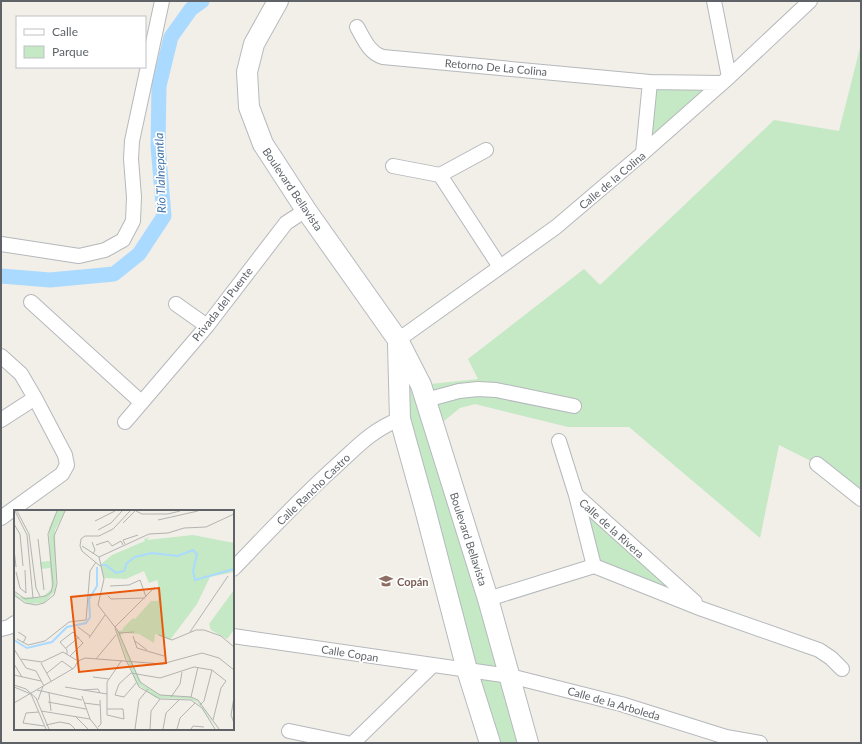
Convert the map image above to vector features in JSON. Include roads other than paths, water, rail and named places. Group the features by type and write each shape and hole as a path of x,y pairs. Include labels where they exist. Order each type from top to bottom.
{"main road":[{"name":"Boulevard Bellavista","path":"278,1 254,44 247,72 249,107 263,144 306,210 398,340 420,385 488,599 528,743"},
{"path":"398,340 400,419 467,670 490,743"}],"street":[{"path":"1,244 79,256 105,250 123,240 133,221 134,197 131,159 132,141 162,1"},
{"path":"714,1 725,80"},
{"name":"Calle de la Colina","path":"398,340 556,227 643,153 725,80 810,1"},
{"name":"Retorno De La Colina","path":"357,27 371,50 375,54 383,57 650,82 725,80"},
{"path":"643,153 650,82"},
{"path":"394,166 440,175 486,150"},
{"path":"440,175 500,267"},
{"name":"Privada del Puente","path":"125,422 207,326 286,222 306,210"},
{"path":"31,302 141,402"},
{"path":"176,304 207,326"},
{"path":"1,356 21,374 65,455 67,465 62,474 1,518"},
{"path":"426,400 459,391 478,389 496,390 574,406"},
{"path":"1,420 35,398"},
{"name":"Calle Rancho Castro","path":"234,568 325,476 369,435 384,425 400,419"},
{"path":"559,441 576,496"},
{"path":"817,464 861,499"},
{"name":"Calle de la Rivera","path":"576,496 594,566 702,609 819,650 831,658 842,669"},
{"name":"Calle de la Rivera","path":"576,496 702,609"},
{"path":"488,599 594,566"},
{"path":"1,629 14,624"},
{"name":"Calle Copan","path":"234,636 467,670"},
{"path":"353,743 433,665"},
{"name":"Calle de la Arboleda","path":"467,670 510,676 620,704 726,737 760,743"},
{"path":"289,731 342,742"}],"waterway":[{"name":"Río Tlalnepantla","path":"1,276 50,280 114,274 139,254 164,216 158,146 159,86 171,37 191,9 202,1"}],"place":[{"name":"Copán","path":"386,581"}]}
